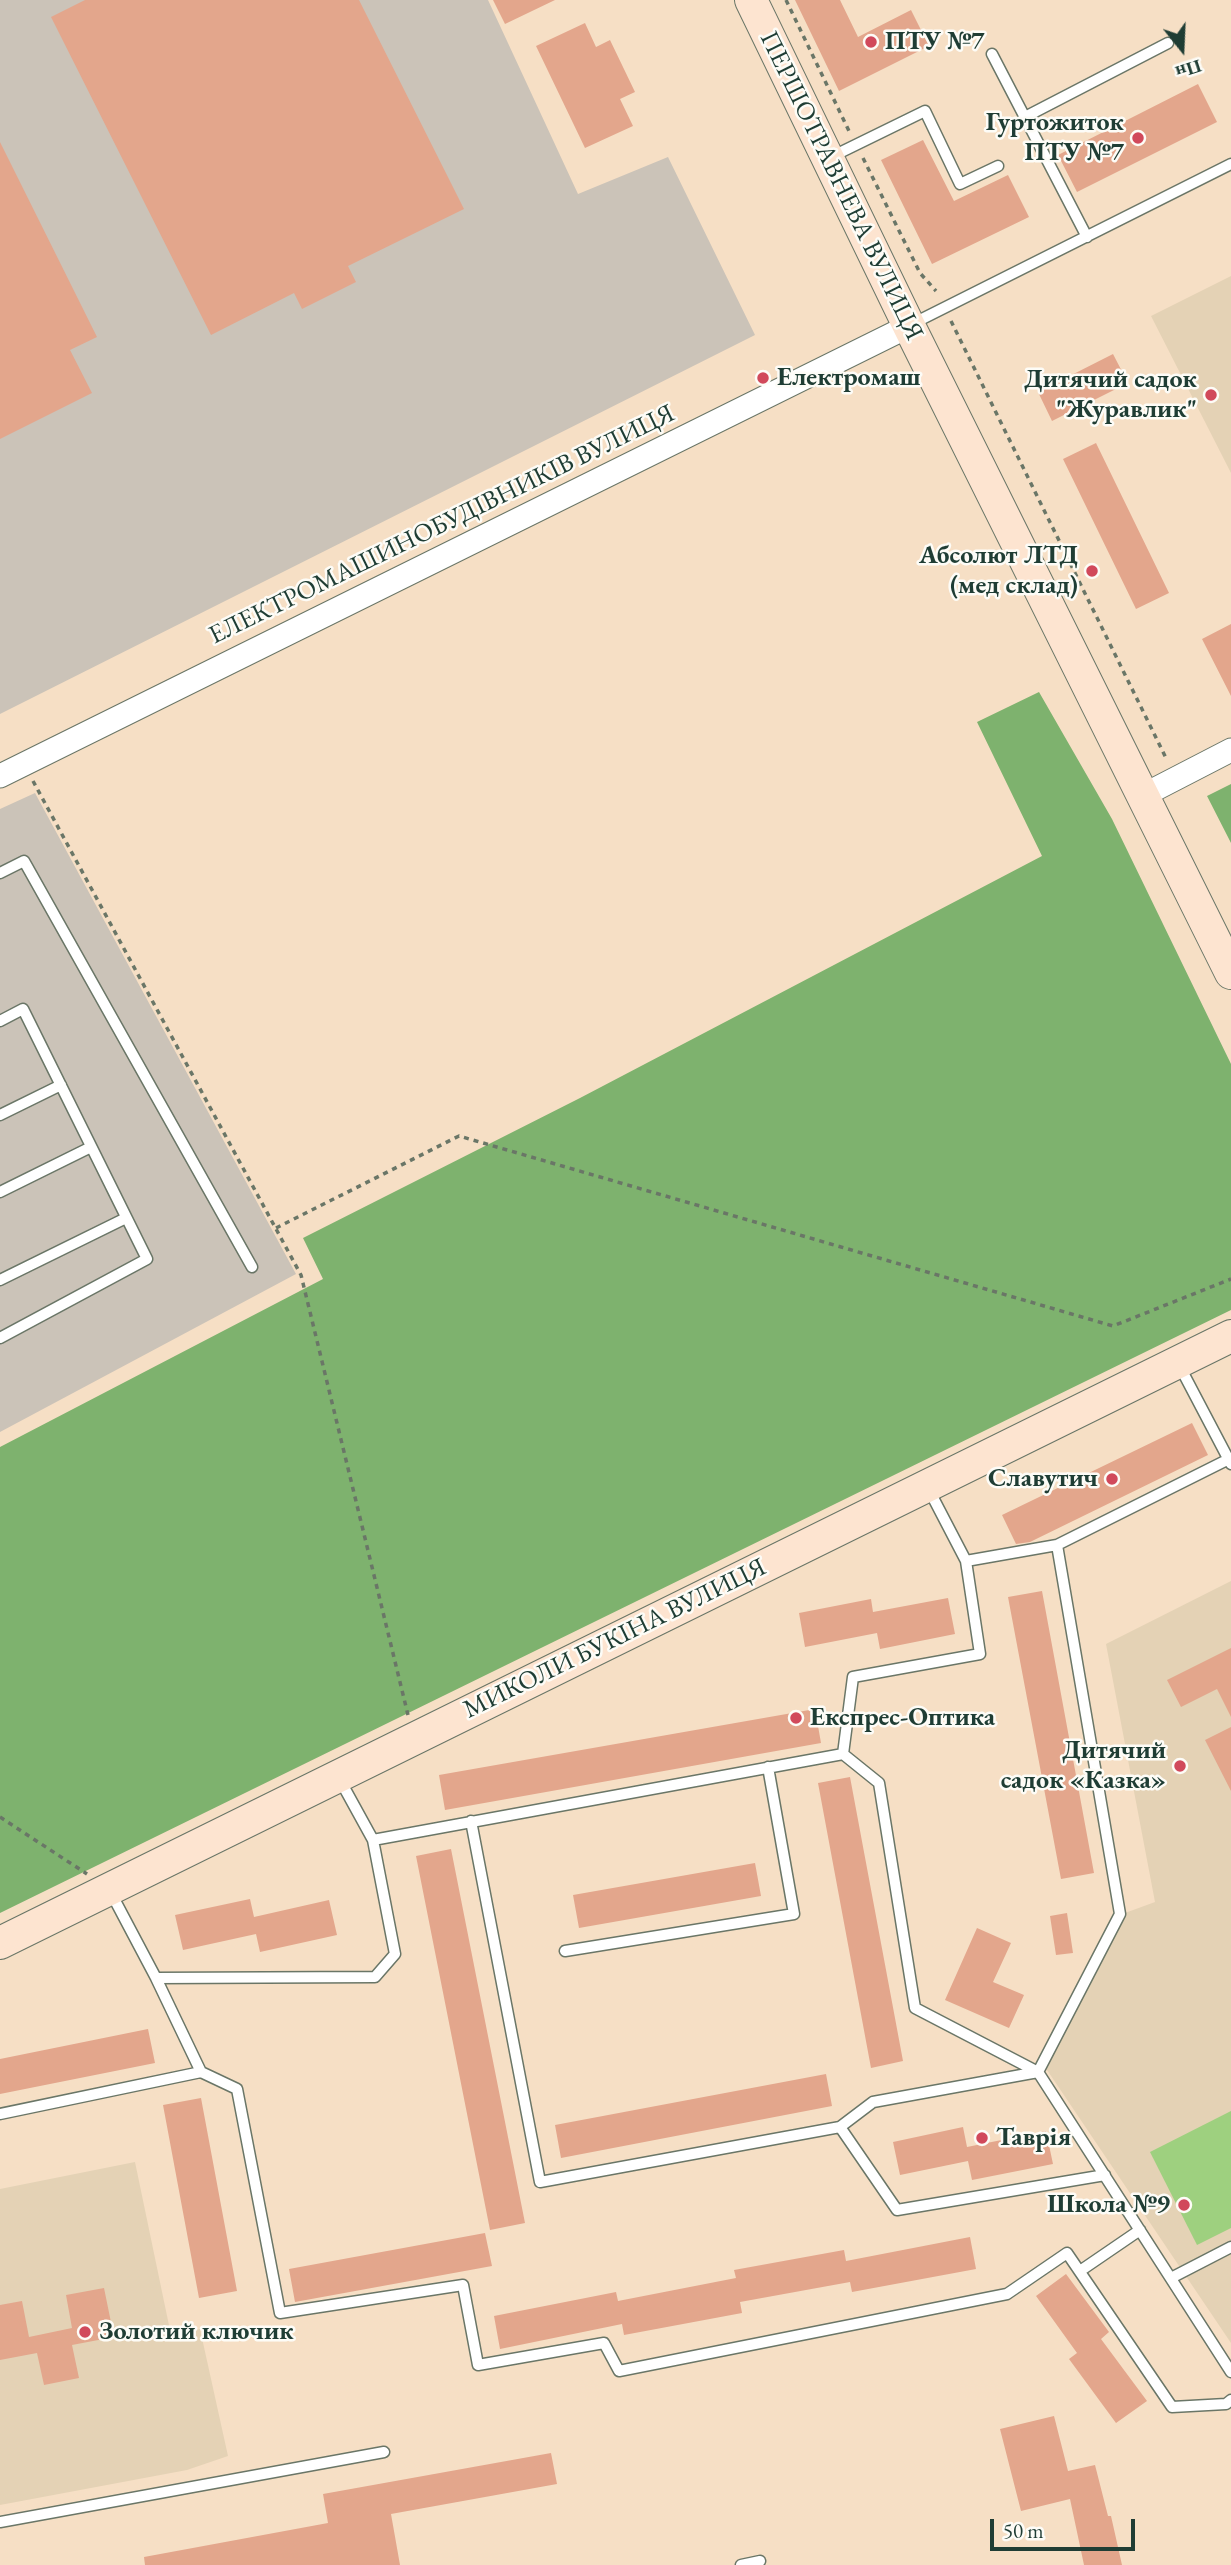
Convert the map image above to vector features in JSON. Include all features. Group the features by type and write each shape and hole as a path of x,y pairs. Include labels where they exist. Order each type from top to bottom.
{"street":[{"name":"ПЕРШОТРАВНЕВА ВУЛИЦЯ","path":"751,0 909,326 1231,973"},
{"name":"ЕЛЕКТРОМАШИНОБУДІВНИКІВ ВУЛИЦЯ","path":"0,776 909,326"},
{"path":"1142,796 1231,750"},
{"name":"МИКОЛИ БУКІНА ВУЛИЦЯ","path":"0,1943 1231,1336"}],"lane":[{"path":"1025,117 1168,43"},
{"path":"992,54 1087,237"},
{"path":"828,158 925,111 960,184 998,166"},
{"path":"909,326 1231,164"},
{"path":"0,873 24,861 252,1267"},
{"path":"0,1021 23,1009 147,1259 0,1338"},
{"path":"0,1115 61,1085"},
{"path":"0,1192 91,1147"},
{"path":"0,1280 126,1218"},
{"path":"965,1561 1058,1545 1229,1462 1178,1362"},
{"path":"843,1754 853,1677 980,1654 965,1561 926,1486"},
{"path":"1038,2072 1120,1914 1058,1545"},
{"path":"373,1840 843,1754 879,1783 915,2008 1038,2072 1231,2372"},
{"path":"565,1951 794,1914 768,1767"},
{"path":"156,1978 375,1977 395,1954 373,1840 338,1776"},
{"path":"471,1821 540,2182 841,2127 873,2102 1038,2072"},
{"path":"109,1889 201,2071 237,2089 279,2313 463,2285 478,2365 604,2343 619,2371 1007,2294 1067,2253 1172,2407 1226,2404 1231,2400"},
{"path":"0,2114 201,2071"},
{"path":"841,2127 897,2210 1105,2175"},
{"path":"1080,2271 1140,2230"},
{"path":"1171,2278 1231,2247"},
{"path":"0,2522 384,2452"},
{"path":"741,2565 760,2561"}],"path":[{"path":"786,0 853,138"},
{"path":"859,151 920,272 936,291"},
{"path":"950,319 1168,761"},
{"path":"276,1228 458,1136 1113,1326 1231,1279"},
{"path":"0,1816 109,1889"}],"shaded area":[{"path":"0,0 488,0 578,194 668,157 755,335 0,714"},
{"name":"Дитячий садок \"Журавлик\"","path":"1231,276 1231,473 1151,316"},
{"path":"35,793 296,1274 0,1432 0,809"},
{"name":"Школа №9","path":"1231,1581 1231,2343 1045,2067 1125,1913 1155,1902 1106,1644"},
{"name":"Золотий ключик","path":"135,2162 171,2335 200,2329 228,2456 187,2470 0,2505 0,2189"}],"green space":[{"path":"1039,692 1112,819 1231,1064 1231,1310 0,1913 0,1447 323,1279 303,1238 580,1098 1042,856 977,722"},
{"path":"1231,784 1231,843 1207,796"},
{"path":"1231,2111 1231,2228 1197,2245 1150,2152"}],"building":[{"path":"85,0 359,0 464,209 348,266 356,282 302,309 294,293 211,335 51,17"},
{"path":"493,0 555,0 505,24"},
{"name":"ПТУ №7","path":"795,0 840,0 858,37 911,10 929,46 839,91"},
{"path":"585,23 596,47 610,40 635,92 620,99 633,126 585,148 536,46"},
{"name":"Гуртожиток ПТУ №7","path":"1198,84 1217,122 1077,192 1058,155"},
{"path":"923,140 954,201 1008,175 1029,217 932,264 881,160"},
{"path":"0,142 97,337 70,350 92,393 0,439"},
{"path":"1113,354 1128,383 1052,421 1038,392"},
{"path":"1096,443 1169,593 1136,609 1063,459"},
{"path":"1231,624 1231,696 1202,639"},
{"path":"1192,1423 1208,1455 1030,1542 1016,1544 1002,1515"},
{"path":"1042,1591 1094,1873 1061,1879 1008,1597"},
{"path":"948,1598 955,1634 880,1649 877,1633 805,1647 799,1613 871,1599 873,1612"},
{"path":"1231,1648 1231,1717 1217,1689 1181,1707 1167,1680"},
{"path":"815,1709 821,1743 445,1810 439,1775"},
{"path":"1231,1727 1231,1791 1205,1740"},
{"path":"850,1777 903,2061 871,2068 818,1783"},
{"path":"451,1849 525,2223 490,2230 416,1856"},
{"path":"755,1863 761,1896 579,1928 573,1895"},
{"path":"250,1899 254,1917 329,1900 337,1935 260,1952 256,1934 183,1950 175,1915"},
{"path":"1067,1913 1073,1953 1056,1955 1050,1916"},
{"path":"977,1928 1011,1943 993,1982 1024,1995 1009,2028 945,2000"},
{"path":"148,2029 155,2063 0,2094 0,2059"},
{"path":"826,2074 832,2106 561,2158 555,2125"},
{"path":"201,2098 237,2291 199,2298 163,2105"},
{"path":"963,2127 967,2147 1046,2131 1053,2164 972,2180 968,2161 900,2175 893,2142"},
{"path":"485,2233 492,2266 295,2302 289,2269"},
{"path":"970,2237 976,2269 852,2292 850,2282 740,2302 742,2313 624,2335 622,2324 500,2349 494,2316 616,2292 618,2301 736,2278 734,2270 844,2250 846,2261"},
{"path":"1066,2274 1109,2332 1101,2339 1147,2401 1116,2423 1069,2359 1077,2353 1036,2296"},
{"path":"104,2288 114,2337 72,2345 79,2378 44,2385 37,2353 0,2360 0,2305 22,2301 29,2337 72,2328 66,2295"},
{"path":"1054,2416 1068,2471 1095,2465 1108,2516 1111,2516 1122,2565 1084,2565 1070,2499 1021,2511 1000,2429"},
{"path":"551,2453 557,2484 391,2514 400,2565 145,2565 144,2557 328,2523 323,2494"}],"place":[{"name":"ПТУ №7","path":"871,42"},
{"name":"Гуртожиток ПТУ №7","path":"1138,138"},
{"name":"Електромаш","path":"763,378"},
{"name":"Дитячий садок \"Журавлик\"","path":"1211,395"},
{"name":"Абсолют ЛТД (мед склад)","path":"1092,571"},
{"name":"Славутич","path":"1112,1479"},
{"name":"Експрес-Оптика","path":"796,1718"},
{"name":"Дитячий садок «Казка»","path":"1180,1766"},
{"name":"Таврія","path":"982,2138"},
{"name":"Школа №9","path":"1184,2205"},
{"name":"Золотий ключик","path":"85,2332"}]}
